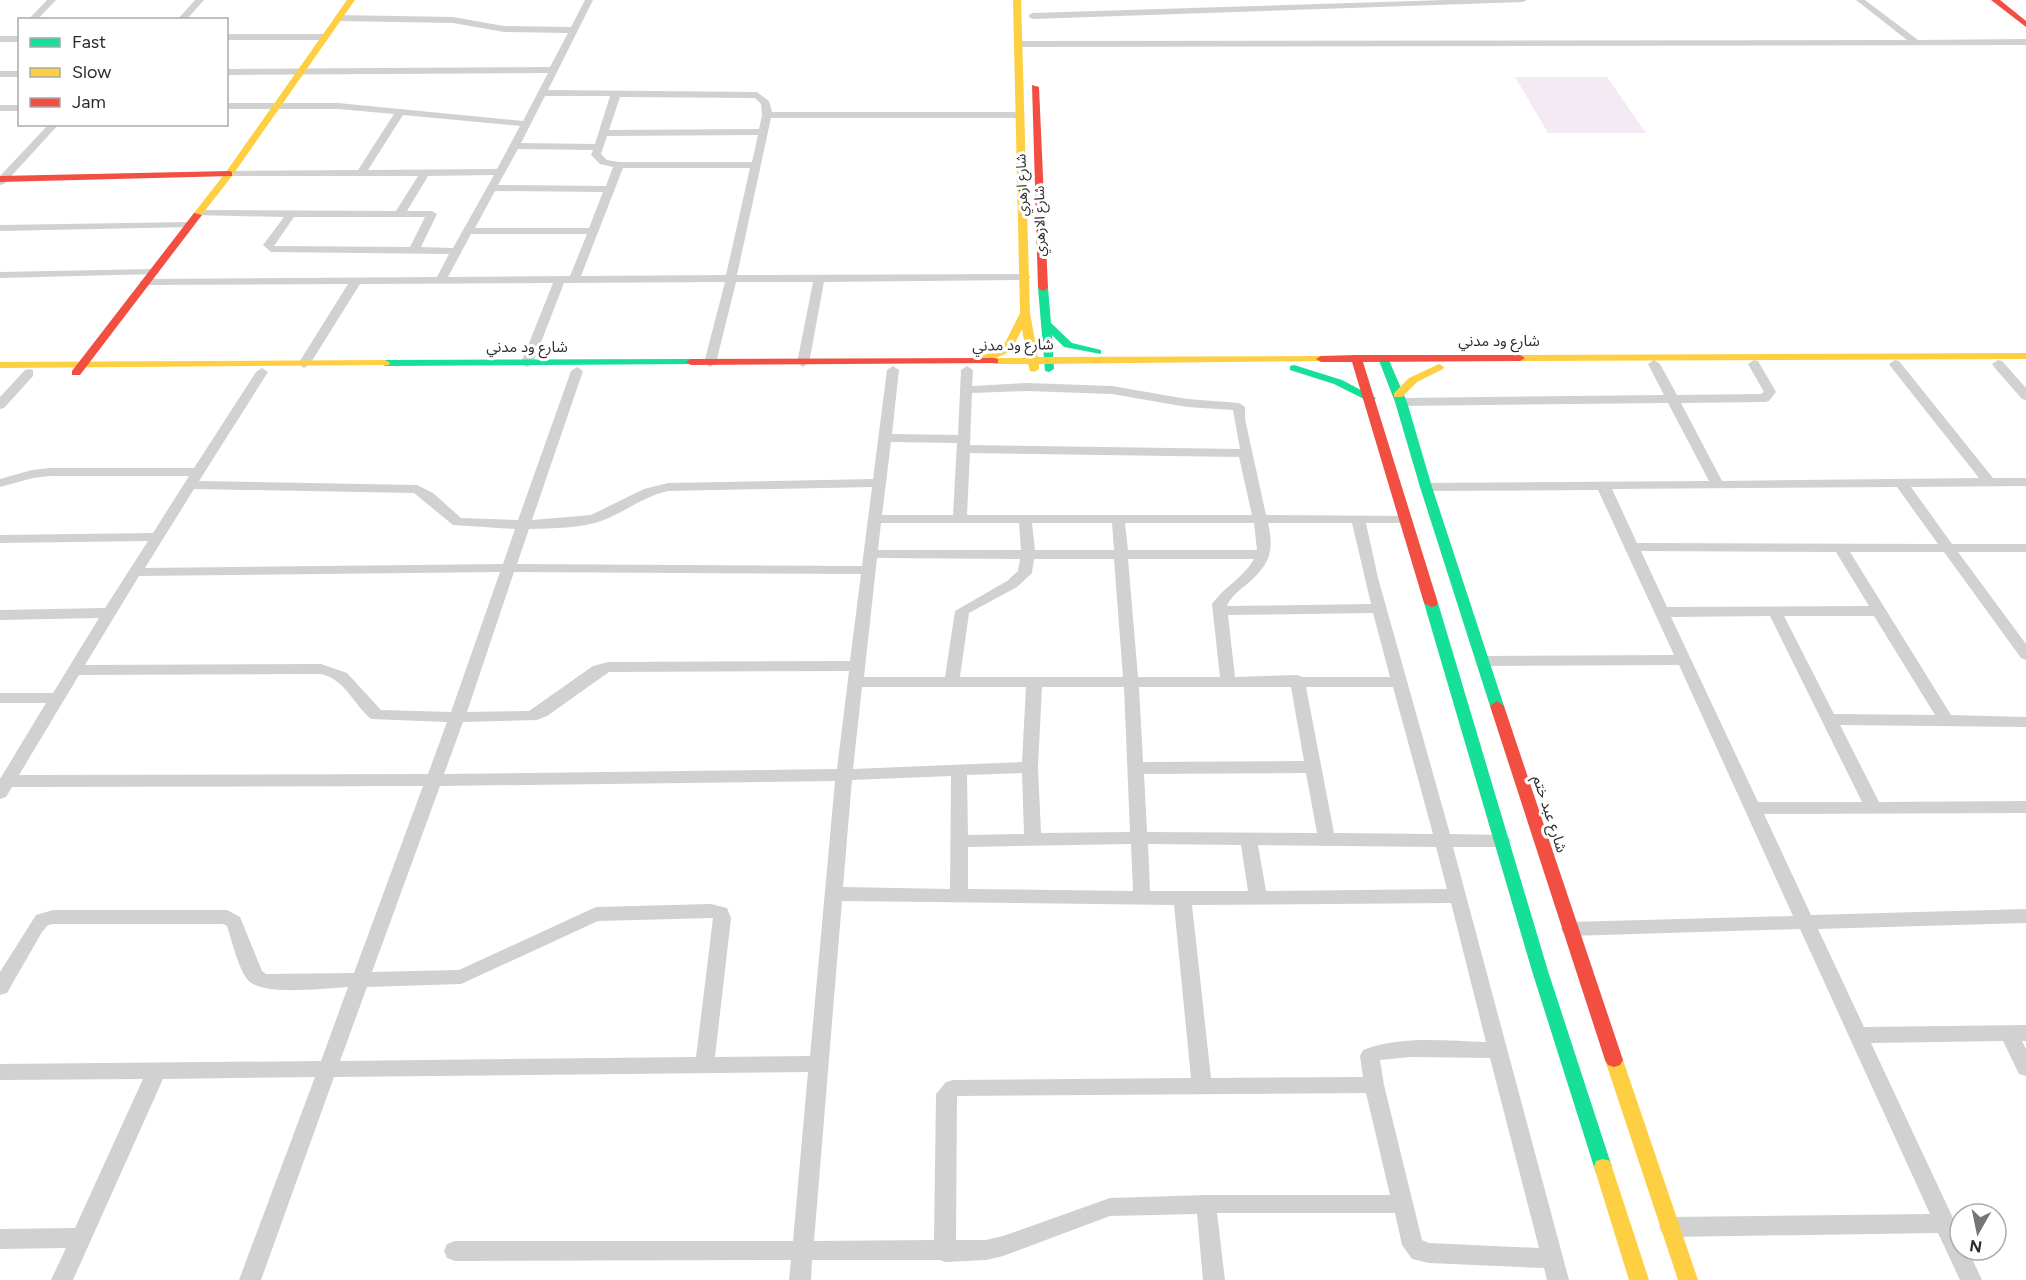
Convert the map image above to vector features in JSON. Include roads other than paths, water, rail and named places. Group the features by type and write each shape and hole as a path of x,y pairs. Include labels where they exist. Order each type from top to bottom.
{"main road":[{"path":"80,368 229,174 351,0"},
{"name":"شارع ازهري","path":"1017,0 1025,313 1033,365"},
{"name":"شارع الازهري","path":"1032,0 1048,365"},
{"path":"1995,0 2026,25"},
{"path":"2006,0 2026,16"},
{"path":"1,180 229,174"},
{"path":"1024,244 1041,244"},
{"path":"967,366 1008,350 1015,340 1025,313"},
{"path":"1046,324 1068,345 1089,351 1131,354 1286,354 1305,358"},
{"name":"شارع ود مدني","path":"0,373 29,373 80,368 303,364 803,363 1294,368 1358,363 2026,356"},
{"name":"شارع ود مدني","path":"1048,365 1305,358 1358,363"},
{"path":"1358,363 1544,982 1639,1280"},
{"name":"شارع ود مدني","path":"1385,363 1438,367 1654,364 2026,364"},
{"name":"شارع عبد ختم","path":"1385,363 1399,399 1570,929 1688,1280"},
{"name":"شارع ود مدني","path":"0,365 262,372 893,370 967,366"},
{"path":"1399,399 1413,380 1438,367"},
{"path":"1294,368 1338,382 1370,398"}],"street":[{"path":"34,18 52,0"},
{"path":"183,18 200,0"},
{"path":"440,280 515,146 589,0"},
{"path":"1227,0 1231,10"},
{"path":"1032,16 1400,2 1523,0"},
{"path":"1860,0 1916,42"},
{"path":"338,18 453,20 504,29 574,30"},
{"path":"228,37 325,37"},
{"path":"0,39 15,40"},
{"path":"1017,44 1033,56 2026,42"},
{"path":"228,72 553,70"},
{"path":"0,74 18,74"},
{"path":"542,93 757,95 766,103 766,115 756,165 710,363"},
{"path":"616,93 596,155 600,159 619,165 756,165"},
{"path":"228,106 338,106 526,124"},
{"path":"0,108 18,108"},
{"path":"362,172 400,112"},
{"path":"766,115 1020,115"},
{"path":"1,180 53,126"},
{"path":"602,132 763,132"},
{"path":"515,146 598,147"},
{"path":"574,280 619,165"},
{"path":"229,174 501,172"},
{"path":"400,213 425,173"},
{"path":"492,188 609,189"},
{"path":"198,213 432,214 414,251"},
{"path":"291,214 268,245 271,249 456,251"},
{"path":"0,228 189,225"},
{"path":"467,231 593,231"},
{"path":"0,275 356,281 1025,278"},
{"path":"803,363 819,278"},
{"path":"527,363 560,280"},
{"path":"303,364 356,281"},
{"path":"1654,364 1717,483"},
{"path":"1399,399 1765,398 1770,392 1754,364"},
{"path":"1895,364 1990,483"},
{"path":"1998,364 2026,396"},
{"path":"960,519 967,366"},
{"path":"800,1280 844,775 893,370"},
{"path":"249,1280 457,717 577,371"},
{"path":"4,787 110,613 262,372"},
{"path":"0,405 29,373"},
{"path":"966,390 1027,387 1112,390 1187,403 1239,408 1239,419 1244,432 1264,536 1264,555 1256,570 1223,598 1219,611 1228,680"},
{"path":"884,438 964,444 1245,453 1251,476"},
{"path":"0,483 32,474 50,472 200,472"},
{"path":"1426,487 2026,482"},
{"path":"192,486 417,489 427,493 448,517 458,522 526,523 583,522 594,519 649,492 668,487 879,483"},
{"path":"1901,483 2026,655"},
{"path":"1603,485 1971,1280"},
{"path":"952,682 962,611 1025,573 1028,554 1026,518"},
{"path":"1118,518 1131,682 1142,897"},
{"path":"876,519 1405,519"},
{"path":"1358,520 1379,608 1458,896 1558,1280"},
{"path":"0,539 158,537"},
{"path":"1632,547 2026,548"},
{"path":"1840,547 1946,721"},
{"path":"137,573 870,562 1028,554 1264,555"},
{"path":"1219,611 1379,608"},
{"path":"1662,612 1880,611"},
{"path":"1775,612 1873,806"},
{"path":"0,615 110,613"},
{"path":"1483,661 1684,660"},
{"path":"75,670 321,669 345,676 368,709 377,715 457,717 536,715 598,670 608,667 855,674 952,682 1297,680 1399,682"},
{"path":"1297,680 1327,839"},
{"path":"1033,839 1030,767 1034,683"},
{"path":"0,698 58,698"},
{"path":"1830,719 2026,722"},
{"path":"1136,768 1314,766"},
{"path":"4,787 844,775 1030,767"},
{"path":"959,769 961,841 959,895"},
{"path":"1752,808 2026,807"},
{"path":"961,841 1248,838 1502,841"},
{"path":"1248,838 1258,897"},
{"path":"833,894 1182,898 1458,896"},
{"path":"1182,898 1202,1086"},
{"path":"0,987 7,960 42,920 53,917 218,915 234,922 254,975 262,981 359,981 461,977 596,914 711,911 721,913 705,1064"},
{"path":"1570,929 2026,916"},
{"path":"1857,1035 2017,1033 2026,1068"},
{"path":"1498,1050 1400,1050 1375,1053 1370,1056 1374,1085 1401,1204 1413,1245 1420,1252 1552,1259"},
{"path":"0,1072 820,1064"},
{"path":"62,1280 157,1070"},
{"path":"945,1252 946,1094 953,1088 1374,1085"},
{"path":"455,1251 803,1249 945,1252 986,1250 1110,1207 1206,1204 1401,1204"},
{"path":"1206,1204 1214,1280"},
{"path":"1670,1227 1945,1223"},
{"path":"0,1239 81,1238"}]}
